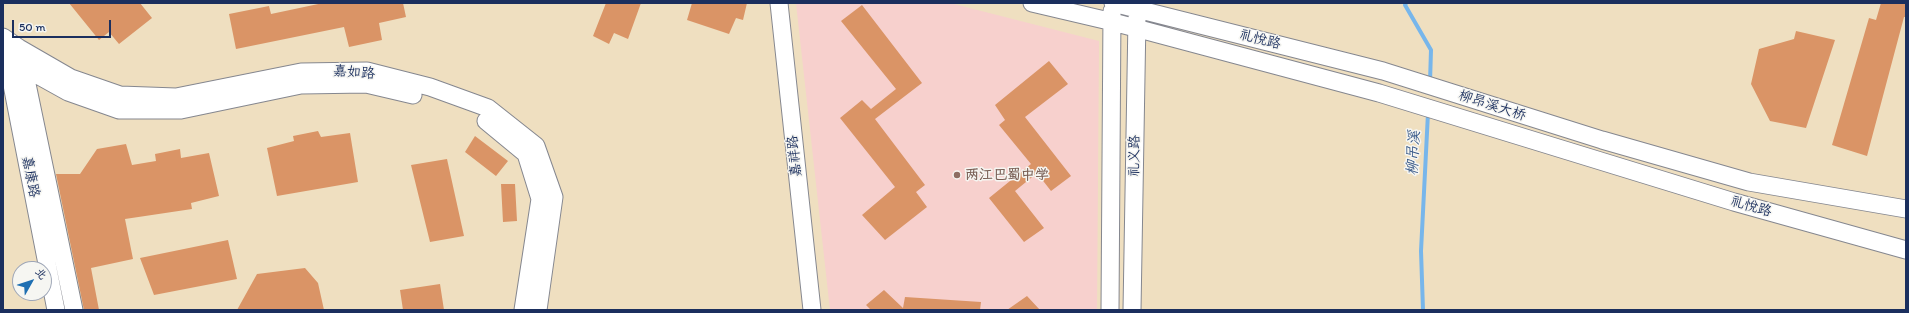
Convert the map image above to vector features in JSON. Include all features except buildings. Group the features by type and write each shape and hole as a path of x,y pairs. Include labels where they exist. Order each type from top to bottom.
{"main road":[{"name":"嘉祥路","path":"779,3 812,310"},
{"name":"礼悦路","path":"1032,3 1113,22 1379,93"},
{"name":"礼悦路","path":"1112,3 1136,6 1383,71"},
{"name":"礼义路","path":"1110,310 1112,3"},
{"name":"礼义路","path":"1132,310 1138,29 1136,6"},
{"name":"嘉如路","path":"3,36 8,50 71,78 120,95 176,97 301,72 367,72 430,87 488,108 536,146 554,197 538,310"},
{"name":"嘉康路","path":"8,50 23,67 74,310"},
{"name":"嘉康路","path":"8,50 56,310"},
{"name":"嘉如路","path":"23,67 68,92 119,110 181,110 301,85 366,84 428,98 484,119 526,154 540,199 523,310"},
{"name":"柳昂溪大桥","path":"1383,71 1602,140"},
{"name":"柳昂溪大桥","path":"1379,93 1598,161"},
{"name":"礼悦路","path":"1602,140 1749,182 1906,209"},
{"name":"礼悦路","path":"1598,161 1906,250"}],"shaded area":[{"name":"两江巴蜀中学","path":"796,3 950,3 1099,41 1097,310 830,310"}],"waterway":[{"name":"柳吊溪","path":"1406,3 1405,5 1431,50 1430,82"},
{"name":"柳吊溪","path":"1423,310 1421,251 1428,113"}],"place":[{"name":"两江巴蜀中学","path":"957,175"}]}
